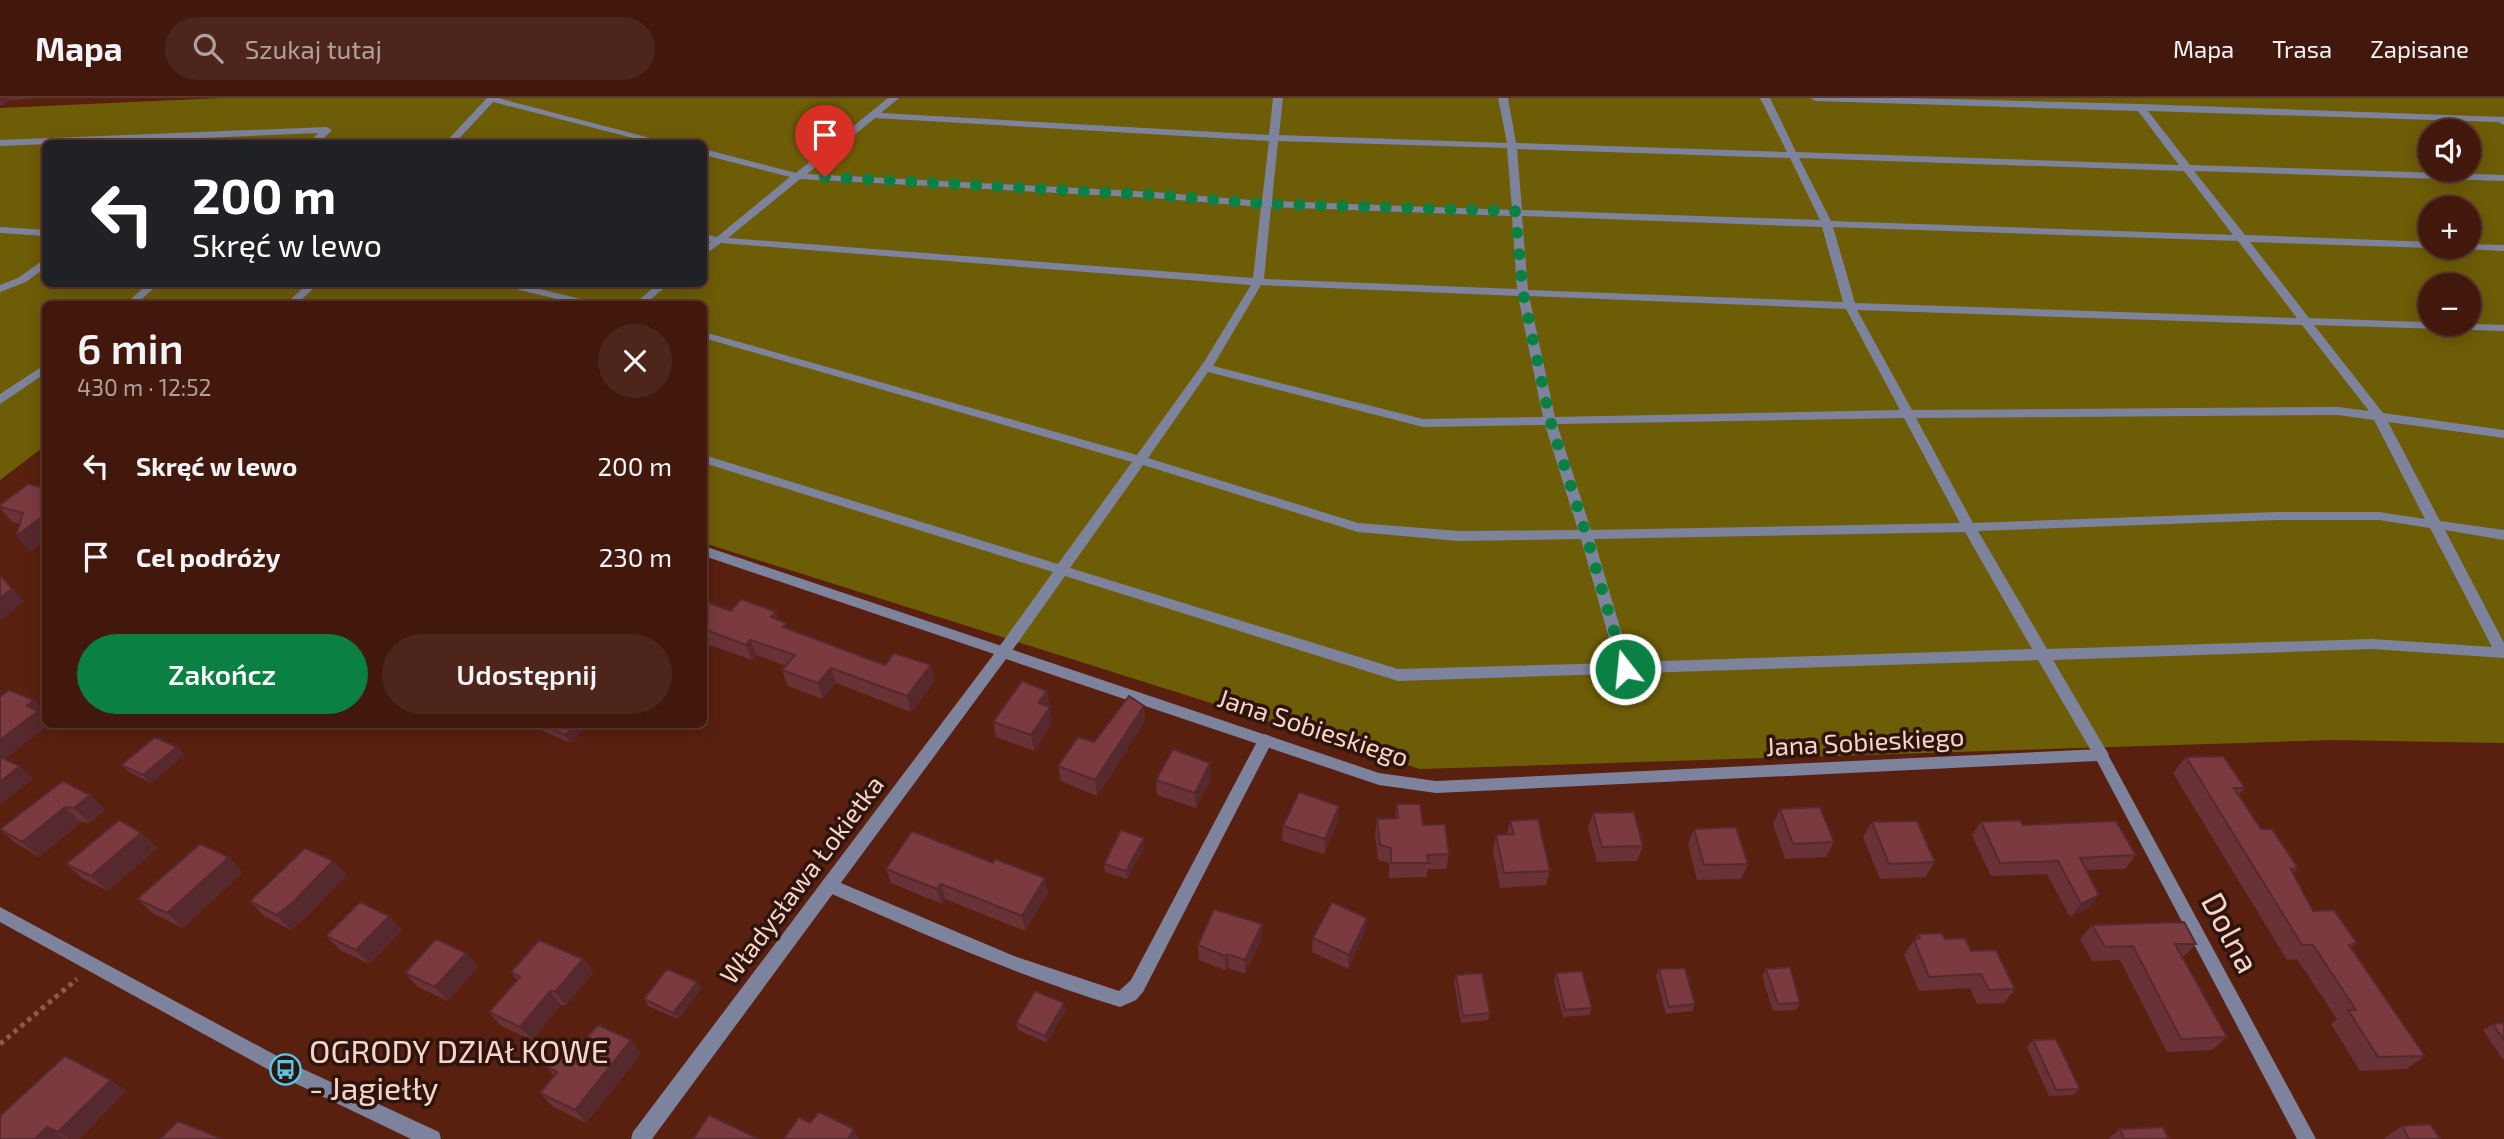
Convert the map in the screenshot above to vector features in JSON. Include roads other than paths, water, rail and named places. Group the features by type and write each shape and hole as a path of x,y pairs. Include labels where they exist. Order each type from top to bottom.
{"street":[{"path":"452,140 491,98 654,140"},
{"path":"707,249 894,98"},
{"path":"1258,282 1278,98"},
{"path":"1503,98 1512,145 1523,293 1550,420 1625,669"},
{"name":"Dolna","path":"1765,98 1826,222 1850,306 1968,526 2101,755 2307,1139"},
{"path":"1815,98 2036,101 2501,119 2504,122"},
{"path":"2140,107 2378,415 2503,653"},
{"path":"873,115 1273,138 2504,178"},
{"path":"75,140 327,130 316,140"},
{"path":"195,140 201,135"},
{"path":"0,143 42,141"},
{"path":"707,153 797,176 1153,195 1266,204 2418,245"},
{"path":"0,230 42,233"},
{"path":"707,238 1258,282 2309,323 2504,328"},
{"path":"2481,247 2504,248"},
{"path":"0,289 22,280 42,264"},
{"name":"Władysława Łokietka","path":"640,1139 1004,651 1206,368 1258,282"},
{"path":"134,301 150,287"},
{"path":"294,301 310,287"},
{"path":"519,287 578,301"},
{"path":"643,301 660,287"},
{"path":"707,336 1140,460 1358,527 1459,536 1892,530 2278,516 2379,516 2504,535"},
{"path":"1206,368 1423,423 1908,414 2338,411 2504,434"},
{"path":"0,400 42,370"},
{"path":"707,460 1398,675 2372,644 2503,653"},
{"name":"Jana Sobieskiego","path":"707,552 1379,779 1436,787 2101,755"},
{"path":"829,885 955,939 1086,990 1119,999 1130,994 1137,986 1265,740"},
{"path":"0,914 286,1070 432,1139"}],"place":[{"name":"OGRODY DZIAŁKOWE - Jagiełły","path":"286,1070"}]}
